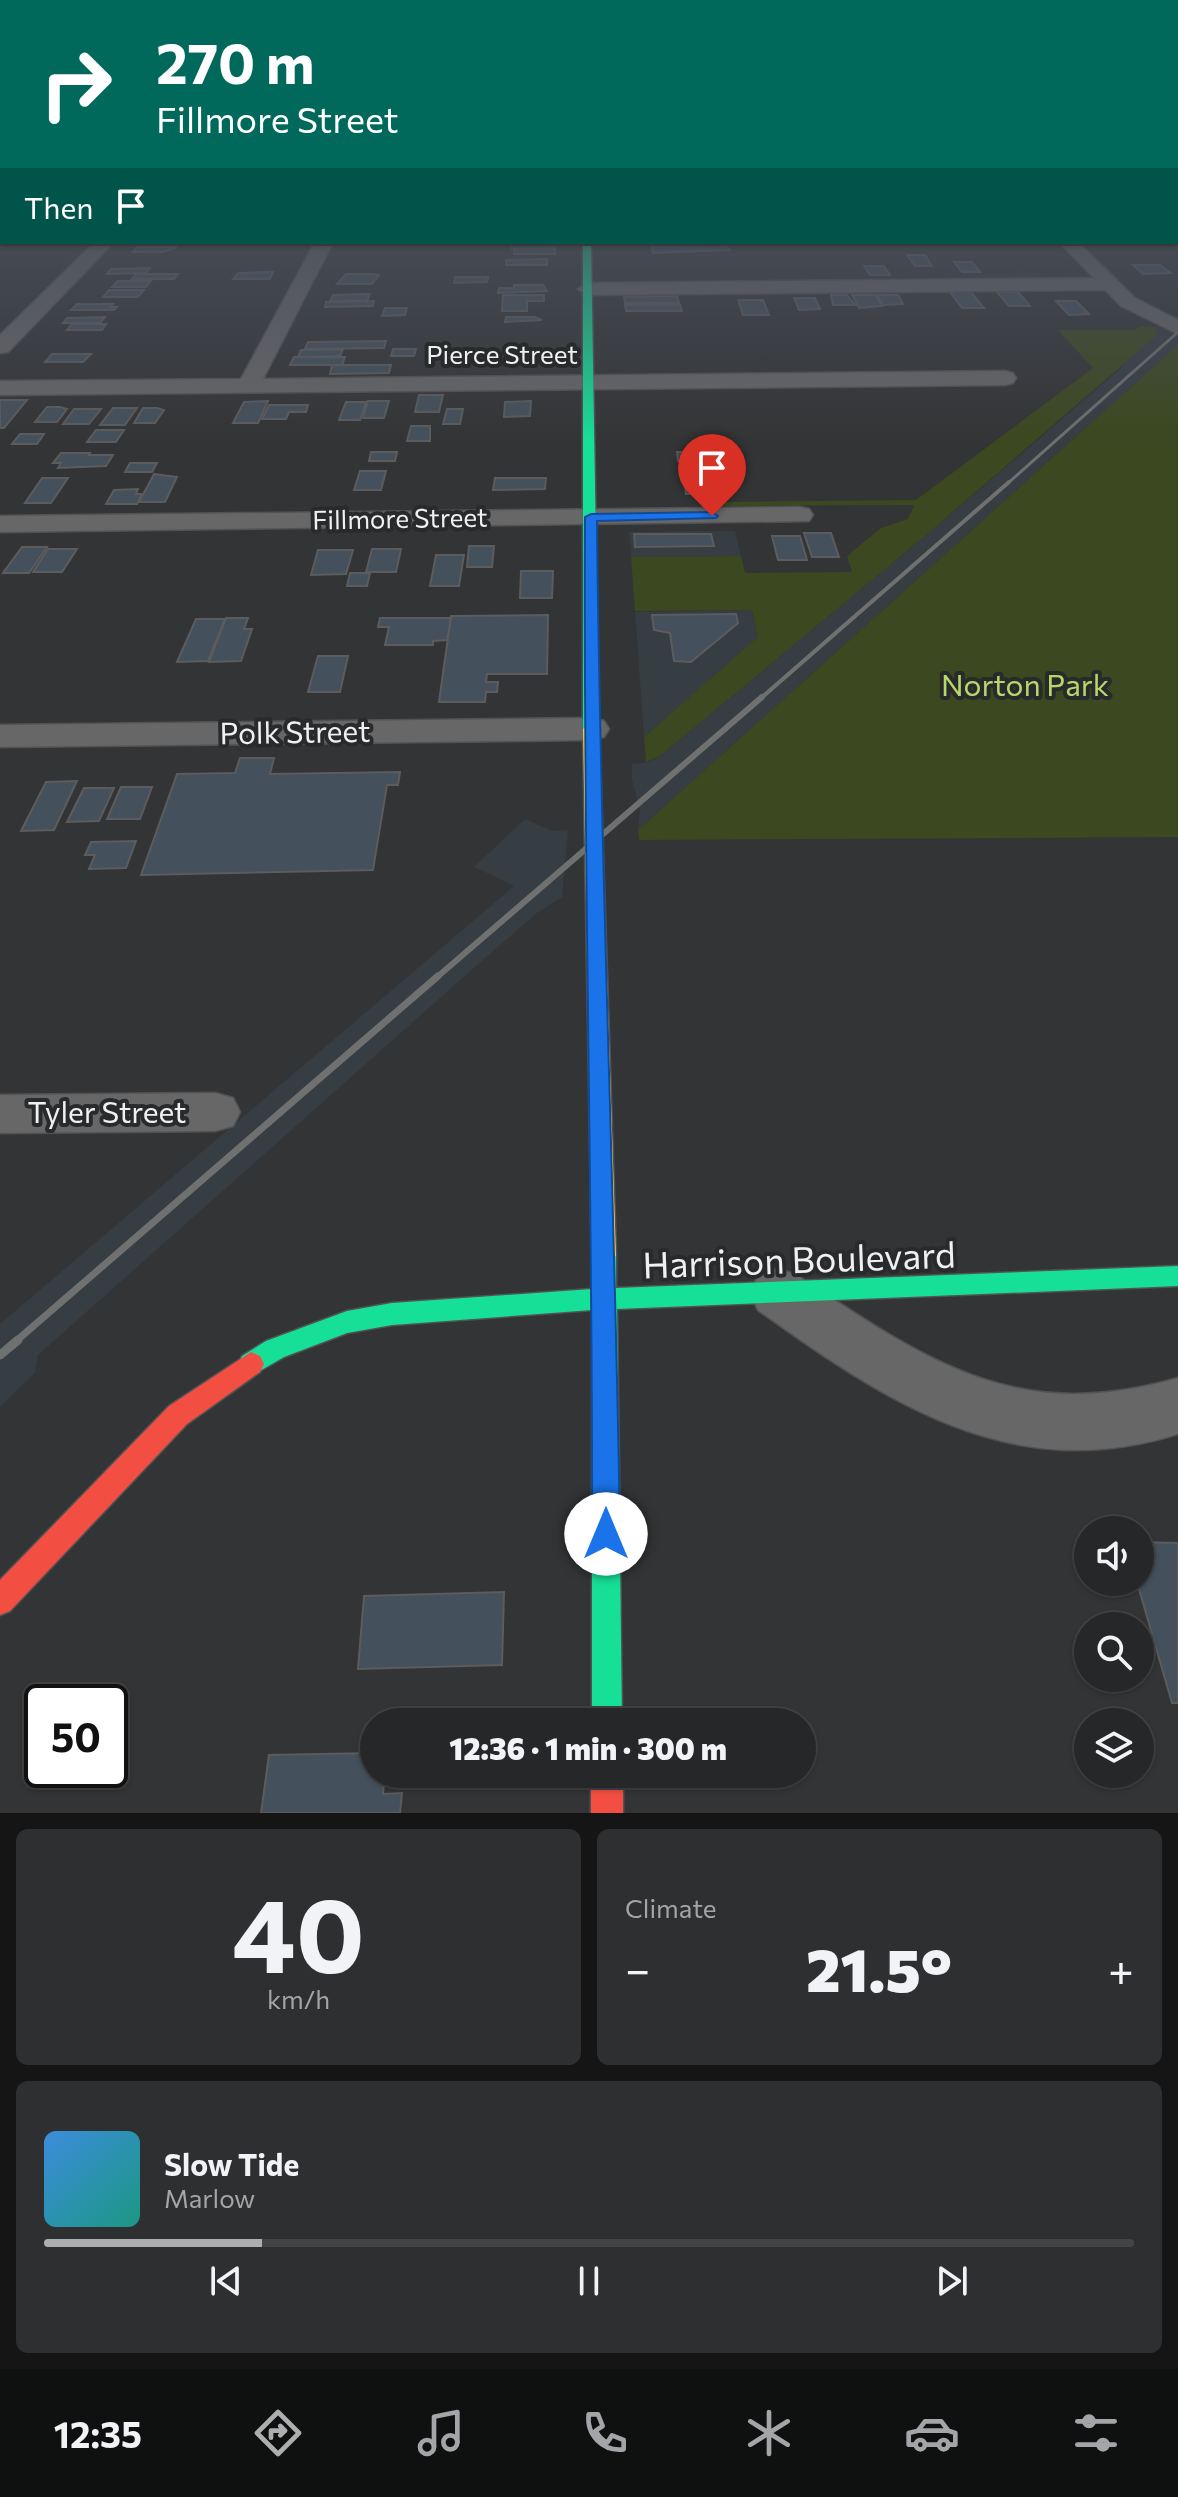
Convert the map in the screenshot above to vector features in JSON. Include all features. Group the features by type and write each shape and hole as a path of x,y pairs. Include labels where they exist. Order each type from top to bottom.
{"main road":[{"path":"588,275 591,729 605,1299 607,1708"},
{"name":"Harrison Boulevard","path":"0,1601 178,1415 275,1349 347,1322 392,1314 605,1299 1178,1276"},
{"path":"607,1788 607,1813"}],"street":[{"path":"0,347 72,275"},
{"path":"248,386 307,275"},
{"path":"1100,275 1134,306 1178,328"},
{"path":"588,289 1109,284"},
{"name":"Pierce Street","path":"0,388 1005,378"},
{"name":"Fillmore Street","path":"0,524 799,515"},
{"name":"Polk Street","path":"0,736 591,729"},
{"name":"Tyler Street","path":"0,1114 215,1112"},
{"path":"778,1293 842,1337 924,1386 962,1401 1018,1416 1072,1423 1121,1420 1178,1406"}],"shaded area":[{"path":"1155,328 1178,332 1178,345 638,830 640,810 632,780 632,764 649,762 660,756 925,536 1119,370"},
{"path":"735,531 741,556 631,557 629,532"},
{"path":"752,610 758,638 644,737 635,612"},
{"path":"525,819 552,831 568,830 562,897 537,913 475,967 38,1355 35,1373 0,1407 0,1324 514,886 474,867"}],"green space":[{"path":"1141,326 1160,327 1155,328 1157,335 925,536 660,756 646,762 644,737 758,637 752,610 635,611 631,557 741,556 745,573 852,572 847,556 881,528 908,519 914,505 724,506 723,502 916,500 1093,368 1058,330 1134,330"},
{"name":"Norton Park","path":"1178,345 1178,837 639,840 638,830"}],"building":[{"path":"136,275 178,275 174,279 132,279"},
{"path":"237,275 272,275 270,279 233,279"},
{"path":"345,275 379,275 372,284 337,284"},
{"path":"455,277 488,277 487,282 454,283"},
{"path":"118,281 151,281 146,287 112,287"},
{"path":"514,285 543,285 547,291 498,293 499,288 514,288"},
{"path":"109,290 144,290 138,297 103,297"},
{"path":"950,292 971,292 984,308 962,308"},
{"path":"997,292 1018,292 1030,306 1009,306"},
{"path":"370,294 367,301 330,301 333,295"},
{"path":"503,295 544,295 544,301 527,301 527,311 502,311"},
{"path":"831,295 847,295 855,305 833,305"},
{"path":"852,295 876,295 882,306 859,308"},
{"path":"877,295 898,295 903,304 883,305"},
{"path":"677,296 679,303 625,303 624,297"},
{"path":"794,298 815,298 820,309 799,310"},
{"path":"738,300 763,300 769,315 743,315"},
{"path":"374,301 373,306 325,307 326,302"},
{"path":"1056,301 1076,301 1089,314 1069,315"},
{"path":"77,304 113,304 110,307 117,307 114,310 71,310"},
{"path":"625,305 680,305 682,311 626,311"},
{"path":"385,308 407,308 405,315 382,316"},
{"path":"105,317 100,323 63,323 67,318"},
{"path":"506,317 535,317 542,320 505,322"},
{"path":"72,324 106,324 102,330 67,330"},
{"path":"386,341 384,348 305,349 308,342"},
{"path":"343,349 340,356 298,357 301,350"},
{"path":"393,349 416,349 414,356 391,356"},
{"path":"52,354 91,354 83,362 45,362"},
{"path":"294,357 345,357 342,365 290,365"},
{"path":"332,365 391,365 389,373 330,374"},
{"path":"419,395 443,395 439,412 415,412"},
{"path":"0,400 27,400 4,428 0,428"},
{"path":"268,401 258,423 233,423 244,402"},
{"path":"368,401 389,401 384,418 363,418"},
{"path":"531,401 530,416 504,417 505,402"},
{"path":"346,402 366,402 360,420 339,420"},
{"path":"269,405 308,405 306,412 289,412 286,419 262,419"},
{"path":"47,407 67,409 57,422 35,422"},
{"path":"113,408 137,408 125,425 100,425"},
{"path":"143,408 164,410 155,423 134,423"},
{"path":"74,409 101,409 89,424 63,424"},
{"path":"447,409 463,409 460,424 443,424"},
{"path":"411,426 430,426 430,441 407,441"},
{"path":"96,430 124,430 116,442 87,442"},
{"path":"20,434 44,434 37,444 12,444"},
{"path":"371,452 397,452 395,461 369,461"},
{"path":"677,452 699,452 701,461 678,461"},
{"path":"61,453 113,455 106,466 58,468 61,463 53,463"},
{"path":"130,463 157,463 152,472 125,472"},
{"path":"360,471 386,471 381,490 354,490"},
{"path":"683,471 707,471 712,494 686,494"},
{"path":"154,474 177,477 165,502 139,502"},
{"path":"42,478 68,478 51,503 25,503"},
{"path":"495,478 546,478 545,489 493,490"},
{"path":"138,489 136,494 142,494 137,504 106,504 114,490"},
{"path":"804,533 831,533 839,557 812,557"},
{"path":"634,534 711,534 714,546 635,547"},
{"path":"772,536 800,536 807,560 778,560"},
{"path":"469,546 494,546 492,567 467,567"},
{"path":"22,547 47,547 29,573 3,573"},
{"path":"48,549 77,549 62,572 33,572"},
{"path":"372,549 401,549 396,572 366,572"},
{"path":"318,550 353,550 346,574 311,575"},
{"path":"436,555 464,555 459,586 430,586"},
{"path":"521,571 553,571 552,598 520,598"},
{"path":"350,573 370,573 367,586 347,586"},
{"path":"736,614 738,623 691,662 674,661 670,633 654,630 652,615"},
{"path":"548,615 547,674 487,674 486,682 498,682 497,692 486,692 485,702 439,702 451,616"},
{"path":"226,618 248,618 244,629 252,629 241,661 209,662"},
{"path":"380,618 451,618 447,640 433,641 433,645 385,645 389,627 378,627"},
{"path":"196,619 225,619 208,661 177,662"},
{"path":"318,656 348,656 340,692 308,692"},
{"path":"240,758 274,758 270,774 400,772 398,785 387,785 373,870 141,875 177,774 235,773"},
{"path":"77,781 54,830 21,831 46,782"},
{"path":"121,787 152,787 140,819 107,819"},
{"path":"84,788 114,788 99,821 67,822"},
{"path":"136,841 126,868 89,869 95,855 85,855 91,842"},
{"path":"1154,1542 1178,1543 1178,1703 1172,1703 1154,1641 1154,1612 1146,1612 1141,1596 1154,1596"},
{"path":"504,1592 502,1665 358,1669 364,1596"},
{"path":"360,1753 360,1788 384,1788 383,1794 402,1793 400,1813 261,1813 269,1755"}],"railway":[{"path":"1007,484 1178,332"},
{"path":"760,699 1009,482"},
{"path":"436,978 762,697"},
{"path":"15,1342 438,976"},
{"path":"0,1355 18,1340"}],"traffic: fast":[{"path":"587,275 591,729"},
{"path":"604,1255 607,1708"},
{"path":"251,1364 275,1349 347,1322 392,1314 534,1302 1178,1276"}],"traffic: slow":[{"path":"591,729 604,1255"}],"traffic: jam":[{"path":"0,1601 178,1415 251,1364"},
{"path":"607,1788 607,1813"}],"route":[{"path":"606,1534 605,1299 591,758 591,517 712,516"}]}
